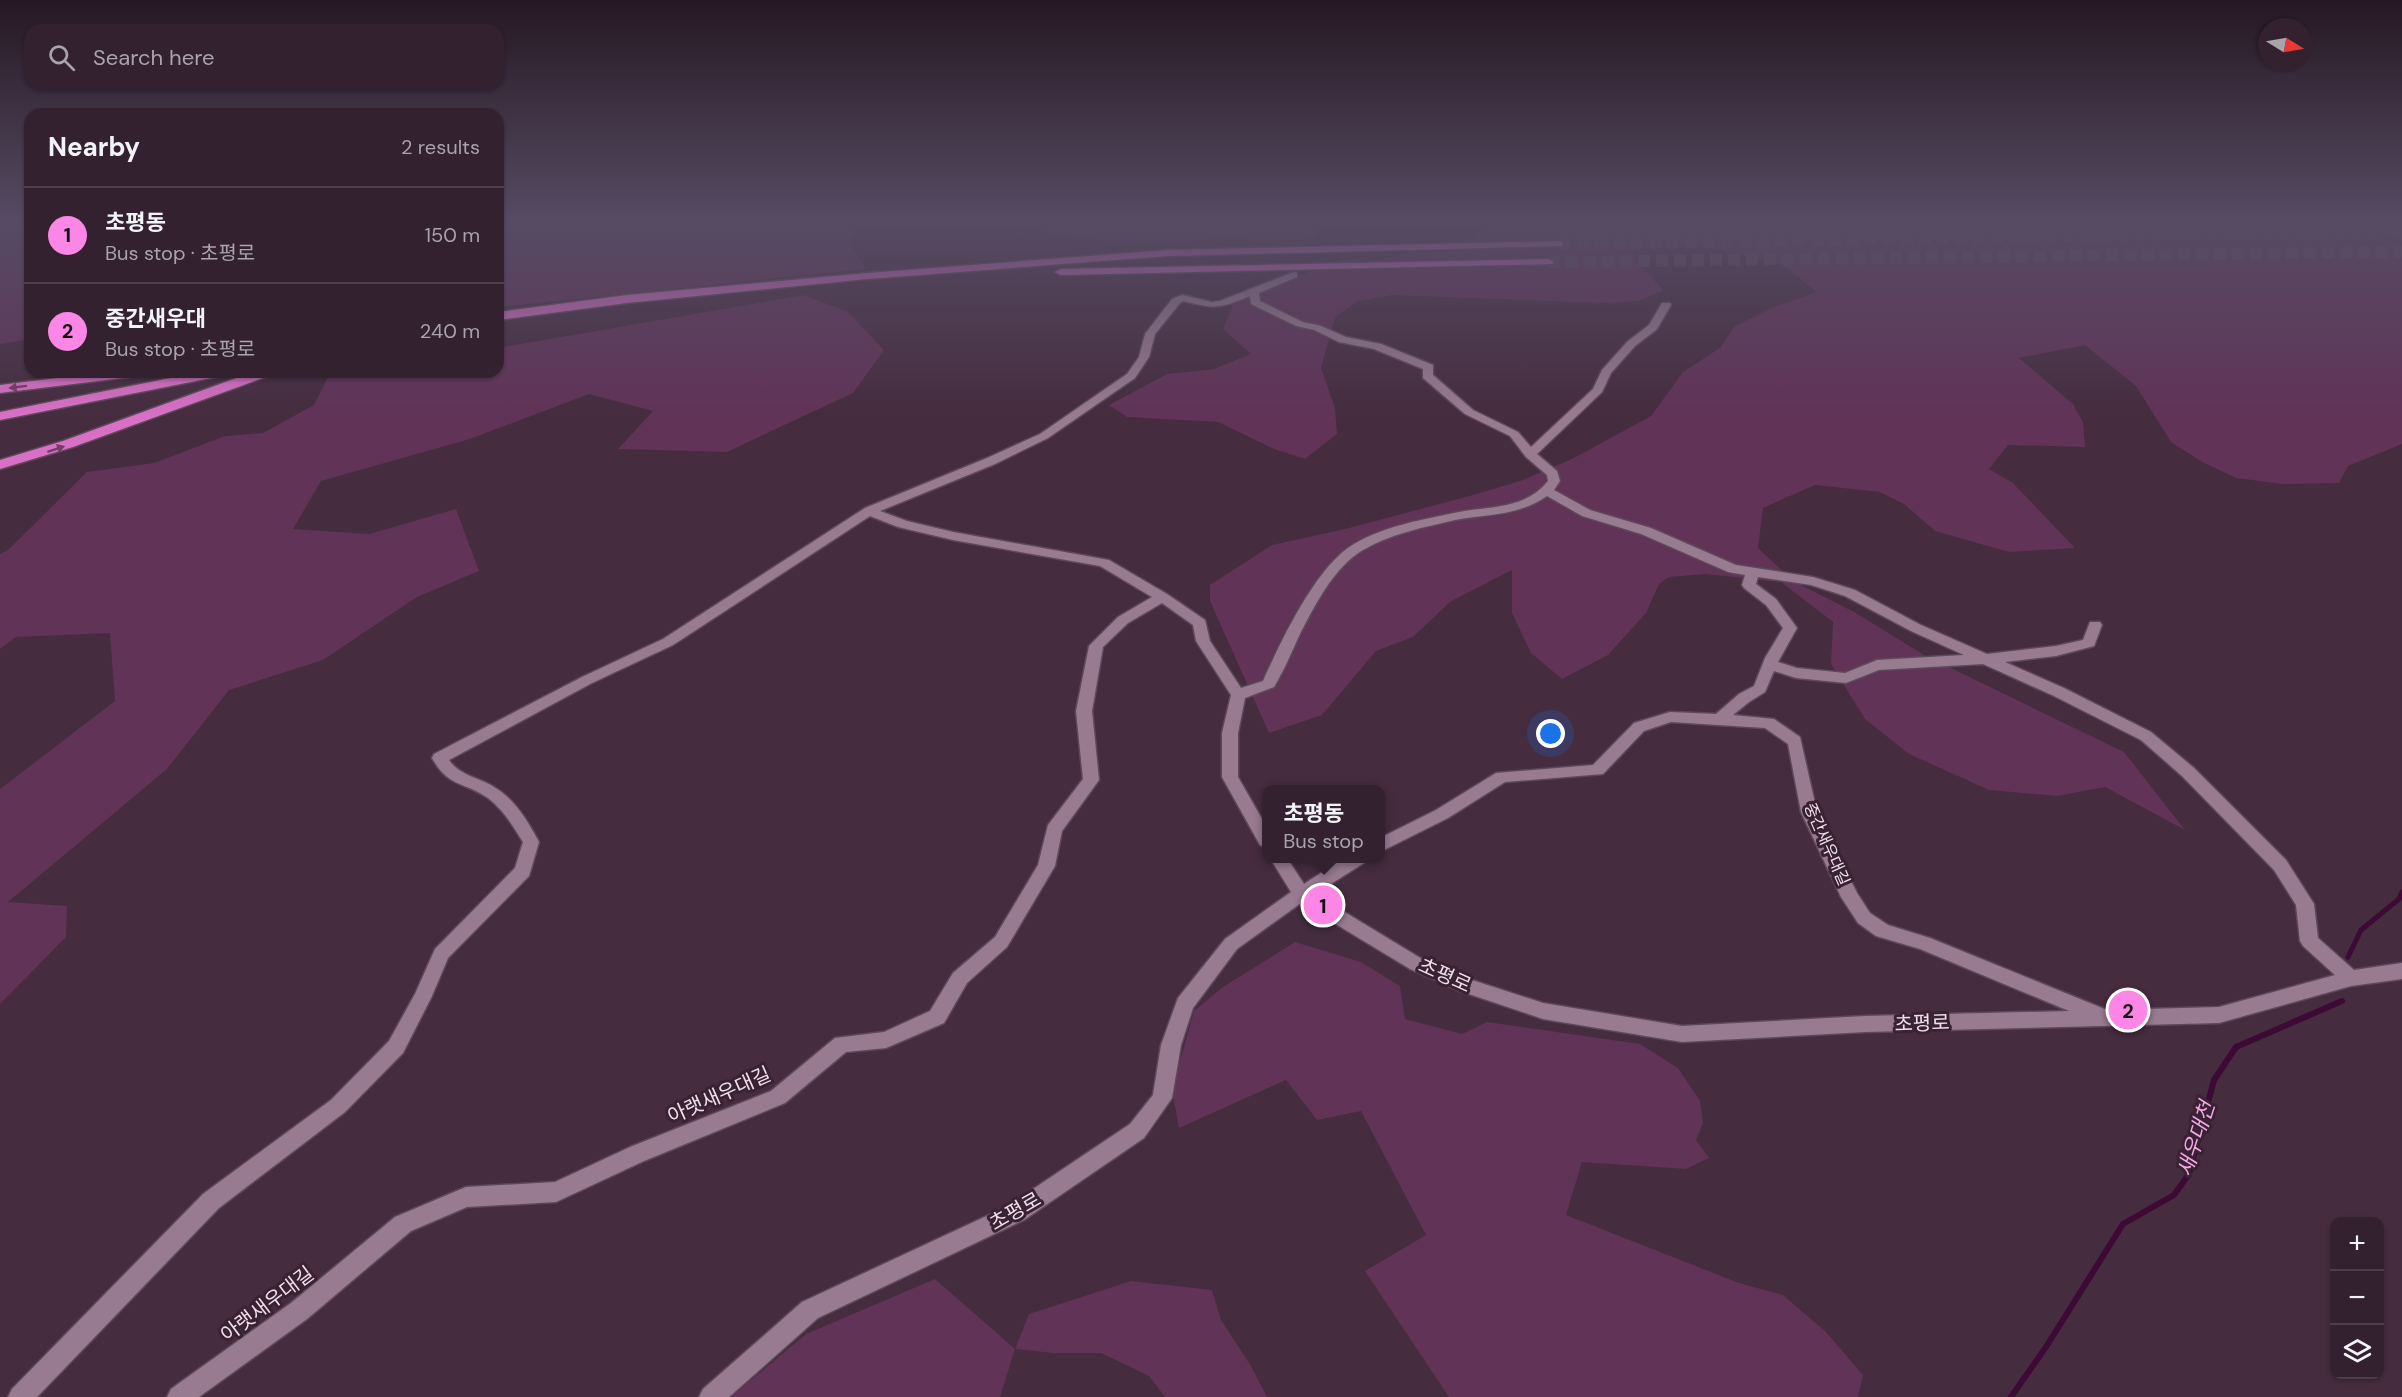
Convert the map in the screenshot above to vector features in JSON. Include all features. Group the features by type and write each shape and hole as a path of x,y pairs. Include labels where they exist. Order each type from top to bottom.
{"highway":[{"path":"504,315 627,299 754,286"},
{"path":"504,325 624,309 849,286"},
{"path":"0,389 90,378"},
{"path":"0,409 148,378"},
{"path":"0,416 191,378"},
{"path":"0,465 95,436 198,394 247,378"}],"street":[{"path":"20,1397 211,1201 338,1106 396,1047 423,996 441,954 523,871 531,842 508,806 489,791 447,773 440,758 587,680 668,642 869,511 992,461 1044,436 1131,376 1144,357 1150,334 1176,301 1182,298 1212,305 1222,304 1266,286"},
{"path":"1238,694 1269,684 1293,635 1335,568 1357,548 1412,528 1462,516 1508,510 1546,490 1554,481 1552,474 1530,454 1514,434 1469,412 1427,376 1429,367 1377,346 1343,340 1317,328 1300,324 1255,302 1254,291"},
{"path":"1530,454 1598,390 1606,372 1631,344 1653,327 1666,305"},
{"path":"1546,490 1586,513 1646,531 1733,570 1813,580 1850,593 1916,628 2059,692 2146,736 2188,772 2280,865 2305,904 2309,941 2350,978"},
{"path":"869,511 903,524 953,536 1104,563 1162,597 1200,623 1203,641 1238,694 1230,733 1230,777 1262,834"},
{"path":"1719,719 1744,698 1760,689 1790,628 1771,602 1749,585 1752,572"},
{"name":"아랫새우대길","path":"179,1397 299,1311 403,1224 466,1197 556,1192 638,1154 778,1097 842,1044 886,1040 937,1017 960,978 1001,942 1046,866 1054,829 1091,780 1084,711 1096,646 1124,620 1162,597"},
{"path":"1770,665 1796,673 1846,678 1877,665 2015,657 2089,644 2095,625"},
{"name":"중간새우대길","path":"1385,843 1442,814 1502,777 1597,770 1640,727 1670,717 1769,723 1795,741 1809,812 1850,897 1864,918 1882,931 1924,943 2108,1018"},
{"path":"1281,863 1301,894 1350,863"},
{"name":"초평로","path":"711,1397 810,1310 1016,1213 1137,1131 1162,1098 1171,1045 1185,1004 1231,944 1301,894 1416,964 1464,985 1543,1011 1682,1034 1865,1024 2219,1015 2350,978 2402,971"}],"shaded area":[{"path":"0,286 24,286 24,340 0,344"},
{"path":"504,286 699,286 504,306"},
{"path":"1271,286 1659,286 1663,290 1638,301 1604,303 1392,295 1358,301 1335,317 1321,368 1335,408 1337,434 1305,459 1274,449 1218,422 1127,417 1109,405 1167,374 1214,369 1251,354 1223,329 1235,300"},
{"path":"1810,286 2402,286 2402,444 2348,466 2339,483 2283,484 2236,478 2202,462 2171,442 2136,386 2085,345 2019,358 2073,404 2083,422 2085,447 2008,445 1989,469 2013,483 2075,548 2009,552 1935,531 1904,504 1880,492 1815,485 1763,508 1758,548 1793,581 1856,613 1924,655 2124,752 2185,830 2105,787 2057,796 1989,790 1909,754 1865,719 1831,664 1833,622 1781,582 1706,574 1669,577 1659,584 1646,613 1608,655 1562,679 1531,653 1512,613 1512,570 1450,602 1413,637 1376,651 1322,715 1269,733 1210,601 1210,585 1272,545 1345,529 1473,495 1520,481 1572,459 1651,416 1683,372 1720,348 1735,326 1774,307 1817,292"},
{"path":"804,295 848,312 884,350 853,393 727,452 618,449 653,411 589,394 470,439 321,481 293,529 369,534 456,509 479,571 417,597 323,660 229,690 167,769 8,902 67,906 66,937 0,1004 0,789 115,701 110,633 16,637 0,649 0,554 8,550 87,472 154,463 225,436 263,433 314,405 328,378 504,378 504,347"},
{"path":"1295,942 1361,962 1400,986 1405,1019 1462,1034 1487,1022 1640,1044 1678,1068 1700,1101 1703,1123 1696,1140 1709,1158 1686,1169 1582,1162 1566,1215 1739,1283 1783,1295 1826,1332 1863,1375 1858,1397 1449,1397 1365,1271 1426,1235 1361,1111 1317,1120 1286,1080 1179,1128 1172,1090 1194,1011 1223,987"},
{"path":"935,1279 1015,1349 1000,1397 731,1397 806,1334"},
{"path":"1131,1281 1212,1290 1221,1320 1251,1366 1267,1397 1165,1397 1149,1376 1101,1353 1053,1353 1015,1349 1029,1314"}],"waterway":[{"name":"새우대천","path":"2348,957 2361,930 2399,899 2402,892"},
{"name":"새우대천","path":"2011,1397 2046,1347 2123,1224 2174,1195 2189,1174 2214,1080 2236,1047 2342,1001"}],"place":[{"name":"초평동","path":"1323,905"},
{"name":"중간새우대","path":"2128,1010"}]}
